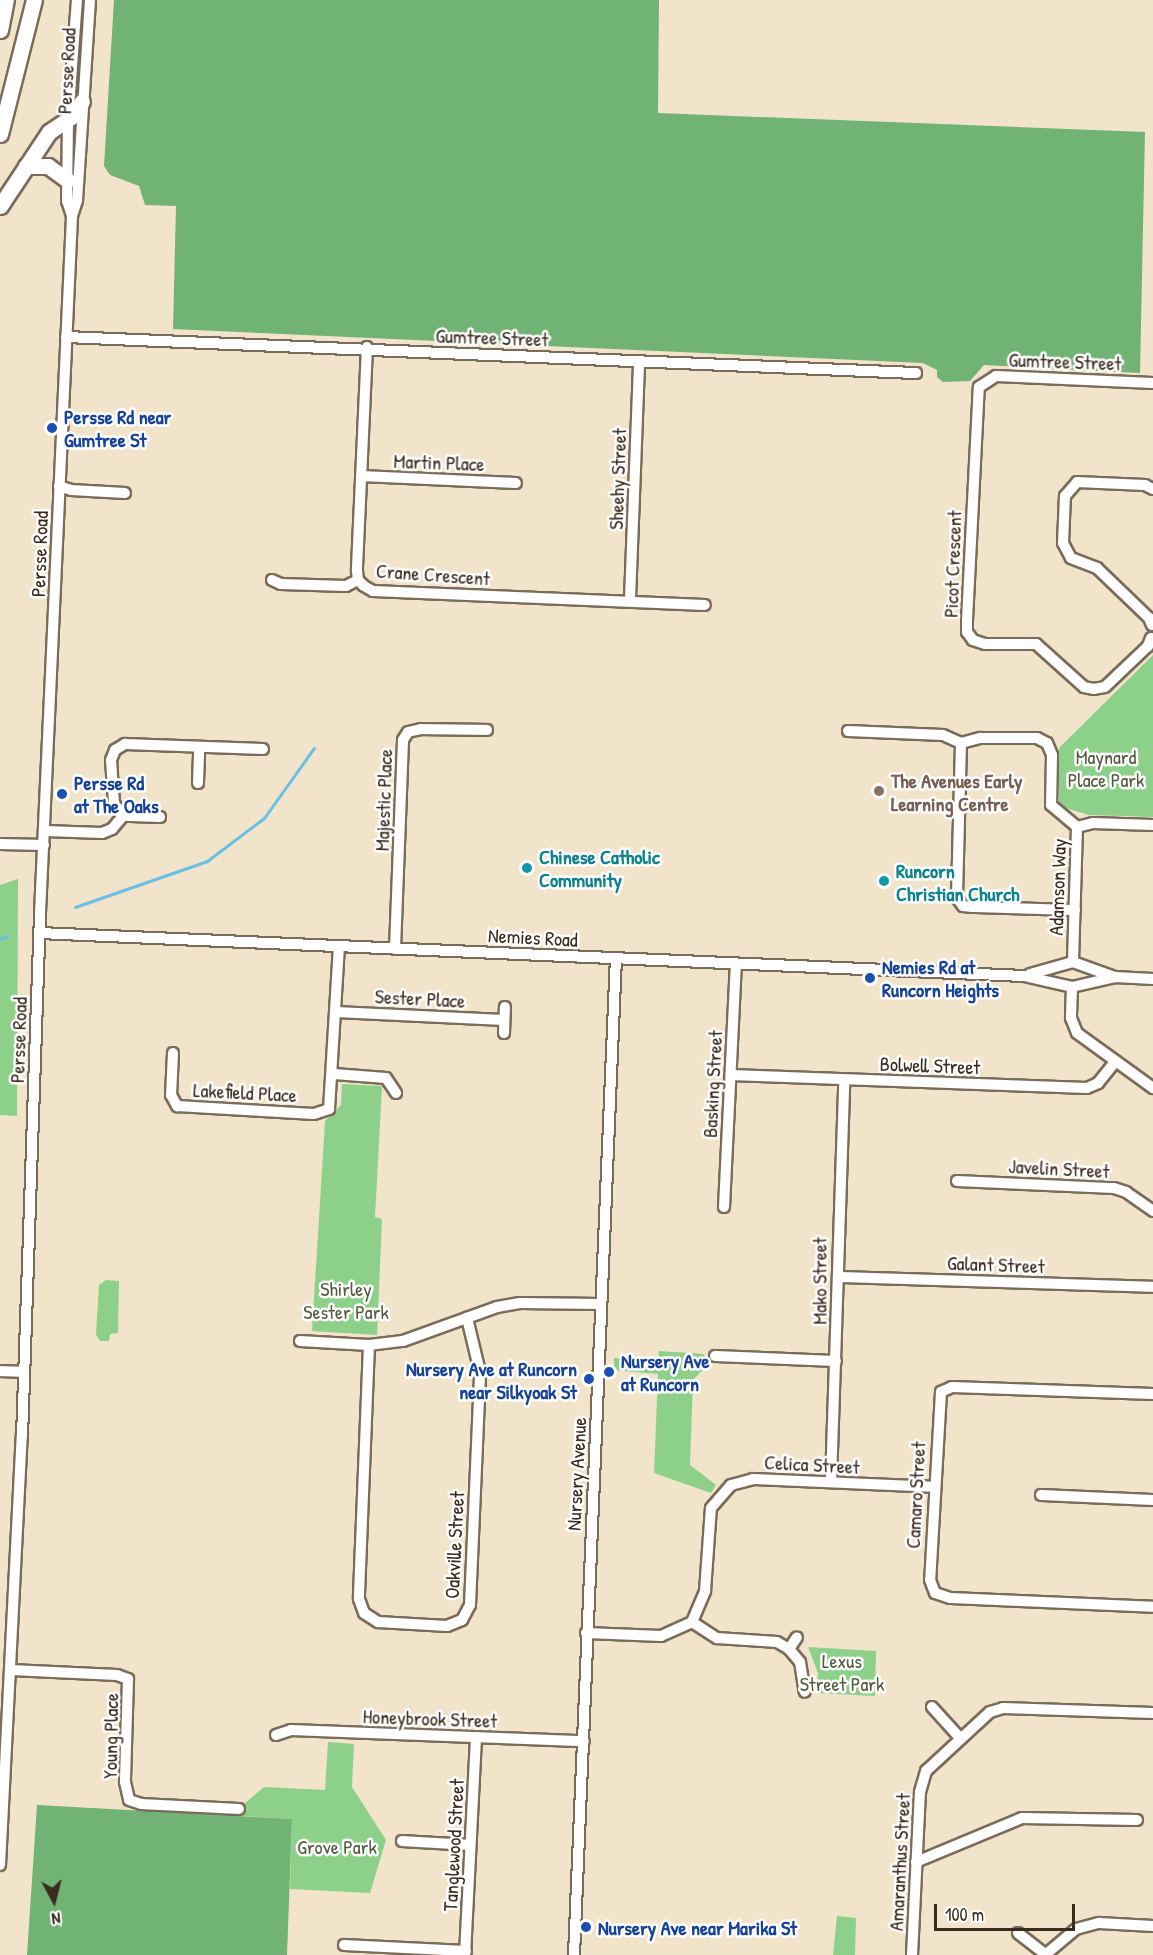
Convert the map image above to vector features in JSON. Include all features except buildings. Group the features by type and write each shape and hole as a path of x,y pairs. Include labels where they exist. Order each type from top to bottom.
{"highway":[{"path":"0,30 6,0"},
{"path":"0,134 34,0"},
{"path":"0,206 49,132 68,119 82,101"},
{"path":"26,166 48,166 67,180"}],"street":[{"name":"Persse Road","path":"0,1865 4,1722 11,1670 39,933 72,216 67,180 68,119 77,0"},
{"name":"Persse Road","path":"72,216 77,201 90,0"},
{"name":"Gumtree Street","path":"66,338 367,347 916,373"},
{"name":"Crane Crescent","path":"367,347 358,580 372,591 630,599 642,603 705,605"},
{"name":"Sheehy Street","path":"630,599 639,361"},
{"name":"Gumtree Street","path":"979,387 996,376 1153,383"},
{"name":"Picot Crescent","path":"979,387 968,632 973,640 985,645 1036,645 1084,687 1094,689 1105,687 1151,643"},
{"name":"Martin Place","path":"361,476 516,483"},
{"path":"1151,643 1152,622 1097,568 1071,558 1063,543 1065,496 1077,482 1144,485 1153,489"},
{"path":"59,486 71,490 125,493"},
{"path":"272,580 281,584 345,586 358,580"},
{"name":"Majestic Place","path":"395,949 403,740 408,732 421,729 487,730"},
{"name":"Adamson Way","path":"848,731 943,735 961,743 991,738 1037,738 1047,743 1052,755 1051,805 1077,827 1072,964"},
{"path":"961,743 957,898 963,906 972,908 1074,910"},
{"path":"123,816 114,803 111,760 115,750 125,744 263,749"},
{"path":"198,783 199,747"},
{"path":"45,831 102,833 112,829 123,816"},
{"path":"123,816 160,817"},
{"path":"1077,827 1093,823 1153,825"},
{"path":"0,844 44,845"},
{"name":"Nemies Road","path":"39,933 1024,976 1072,985 1115,977 1153,979"},
{"name":"Lakefield Place","path":"173,1053 173,1102 186,1107 314,1114 332,1105 339,946"},
{"name":"Nursery Avenue","path":"574,1955 616,958"},
{"name":"Basking Street","path":"724,1207 736,964"},
{"path":"1072,985 1059,974 1072,964 1084,975 1072,985 1071,1018 1077,1033 1153,1088"},
{"name":"Nemies Road","path":"1024,976 1072,964 1115,977"},
{"path":"504,1033 505,1007"},
{"name":"Sester Place","path":"336,1012 504,1020"},
{"name":"Bolwell Street","path":"731,1076 1087,1088 1098,1083 1116,1061"},
{"path":"334,1074 386,1078 396,1093"},
{"name":"Mako Street","path":"831,1482 844,1080"},
{"name":"Javelin Street","path":"957,1181 1114,1188 1126,1192 1153,1211"},
{"name":"Galant Street","path":"838,1277 1153,1287"},
{"path":"300,1341 369,1344 403,1341 467,1318 520,1303 601,1304"},
{"name":"Oakville Street","path":"369,1344 359,1599 364,1613 378,1622 447,1626 462,1620 470,1605 480,1372 467,1318"},
{"path":"715,1356 836,1361"},
{"path":"0,1371 24,1372"},
{"name":"Camaro Street","path":"1153,1394 952,1387 941,1392 933,1487 930,1580 935,1593 950,1598 1153,1607"},
{"name":"Celica Street","path":"692,1622 705,1591 706,1525 711,1508 720,1494 731,1485 753,1479 933,1487"},
{"path":"1041,1495 1153,1500"},
{"path":"586,1633 661,1636 692,1622 717,1638 777,1642 789,1648 800,1662 805,1692"},
{"path":"789,1648 797,1637"},
{"name":"Young Place","path":"11,1670 117,1675 128,1679 125,1782 129,1800 141,1804 239,1809"},
{"path":"932,1707 961,1739"},
{"name":"Amaranthus Street","path":"912,1955 922,1780 961,1739 990,1712 1003,1708 1153,1713"},
{"name":"Honeybrook Street","path":"276,1735 291,1730 584,1741"},
{"name":"Tanglewood Street","path":"466,1953 476,1737"},
{"path":"916,1862 1022,1818 1137,1820"},
{"path":"402,1841 470,1845"},
{"path":"1018,1934 1045,1955 1077,1929 1099,1923 1153,1926"},
{"path":"344,1945 466,1953"}],"green space":[{"path":"114,0 659,0 658,113 1145,132 1140,373 984,365 970,381 943,382 937,377 937,370 923,363 173,329 176,206 145,205 139,186 110,175 104,166"},
{"name":"Maynard Place Park","path":"1153,655 1153,817 1089,815 1059,806 1059,748"},
{"path":"18,879 17,1116 0,1115 0,885"},
{"name":"Shirley Sester Park","path":"342,1084 382,1086 375,1217 382,1219 377,1335 312,1331 325,1121 341,1105"},
{"path":"106,1280 119,1281 118,1333 110,1334 109,1341 100,1341 96,1335 99,1285"},
{"path":"659,1351 704,1354 707,1365 693,1380 690,1465 716,1485 711,1493 654,1473 658,1374 614,1370 614,1358 658,1361"},
{"name":"Lexus Street Park","path":"808,1647 876,1651 875,1696 817,1693 818,1673"},
{"name":"Grove Park","path":"328,1742 354,1744 352,1787 386,1840 370,1893 290,1889 292,1819 242,1816 243,1805 264,1787 325,1790"},
{"path":"37,1805 292,1819 287,1955 27,1955"},
{"path":"837,1916 856,1918 855,1955 833,1955"}],"waterway":[{"path":"75,907 207,861 264,818 314,748"},
{"path":"0,939 7,936"}],"place":[{"name":"Persse Rd near Gumtree St","path":"52,428"},
{"name":"The Avenues Early Learning Centre","path":"879,791"},
{"name":"Persse Rd at The Oaks","path":"62,794"},
{"name":"Chinese Catholic Community","path":"527,868"},
{"name":"Runcorn Christian Church","path":"884,881"},
{"name":"Nemies Rd at Runcorn Heights","path":"870,978"},
{"name":"Nursery Ave at Runcorn","path":"609,1372"},
{"name":"Nursery Ave at Runcorn near Silkyoak St","path":"589,1379"},
{"name":"Nursery Ave near Marika St","path":"586,1927"}]}
